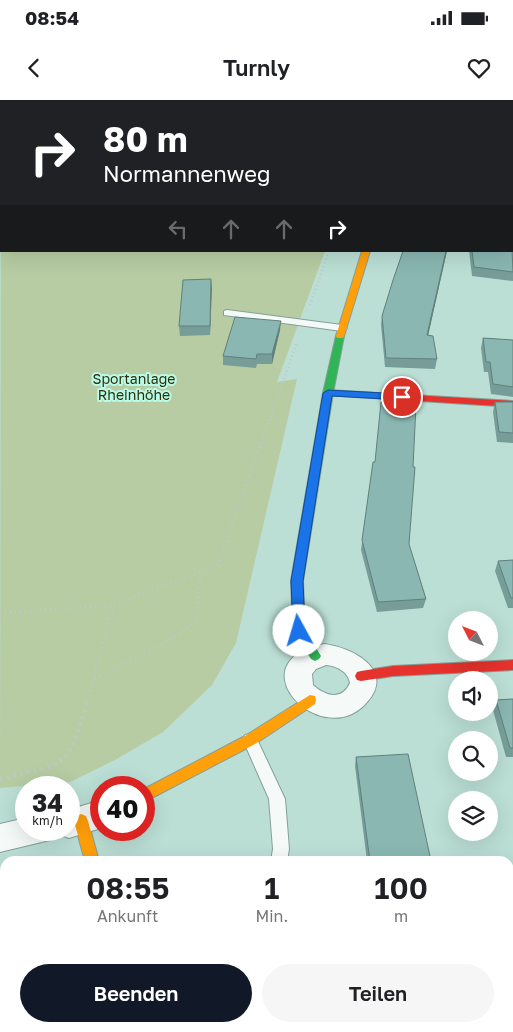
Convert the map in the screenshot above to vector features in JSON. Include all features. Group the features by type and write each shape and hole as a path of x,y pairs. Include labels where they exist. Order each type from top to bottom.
{"street":[{"path":"314,656 299,631 297,581 328,393 342,328 366,252"},
{"path":"328,393 513,404"},
{"path":"334,654 343,657 358,668 361,676 360,692 347,704 328,707 310,700 300,689 298,676 303,664 314,656 334,654"},
{"path":"361,676 393,671 513,665"},
{"path":"155,790 281,722 310,700"},
{"path":"84,820 91,856"},
{"path":"0,838 15,835"}],"lane":[{"path":"227,313 342,328"},
{"path":"250,740 277,799 281,849 280,856"}],"path":[{"path":"0,613 114,605 218,564 330,252"},
{"path":"94,680 168,641 196,622 201,571"},
{"path":"0,779 55,766 70,754 78,735 114,605"}],"green space":[{"name":"Sportanlage Rheinhöhe","path":"1,252 325,252 277,382 297,379 236,643 212,685 163,732 115,760 80,777 15,776 15,787 0,788"}],"building":[{"path":"403,252 446,252 427,335 433,336 437,359 386,358 382,316"},
{"path":"472,252 512,252 513,272 474,267"},
{"path":"211,279 210,326 179,326 183,280"},
{"path":"235,317 281,321 272,354 257,354 256,359 223,356"},
{"path":"483,338 513,340 513,387 493,384 490,362 486,362"},
{"path":"381,402 416,405 413,467 415,467 409,544 426,599 378,602 362,540 373,462 375,462"},
{"path":"495,402 513,402 513,433 499,432"},
{"path":"513,560 513,598 511,598 498,561"},
{"path":"513,699 513,748 510,748 498,707 498,700"},
{"path":"408,754 430,856 369,856 356,757"}],"traffic: fast":[{"path":"315,656 299,631 297,581 328,393 340,336"}],"traffic: slow":[{"path":"340,336 366,252"},
{"path":"155,790 250,740 310,700"},
{"path":"81,821 91,856"}],"traffic: jam":[{"path":"328,393 513,404"},
{"path":"361,676 393,671 513,665"}],"route":[{"path":"299,631 296,607 297,581 328,393 402,397"}]}
